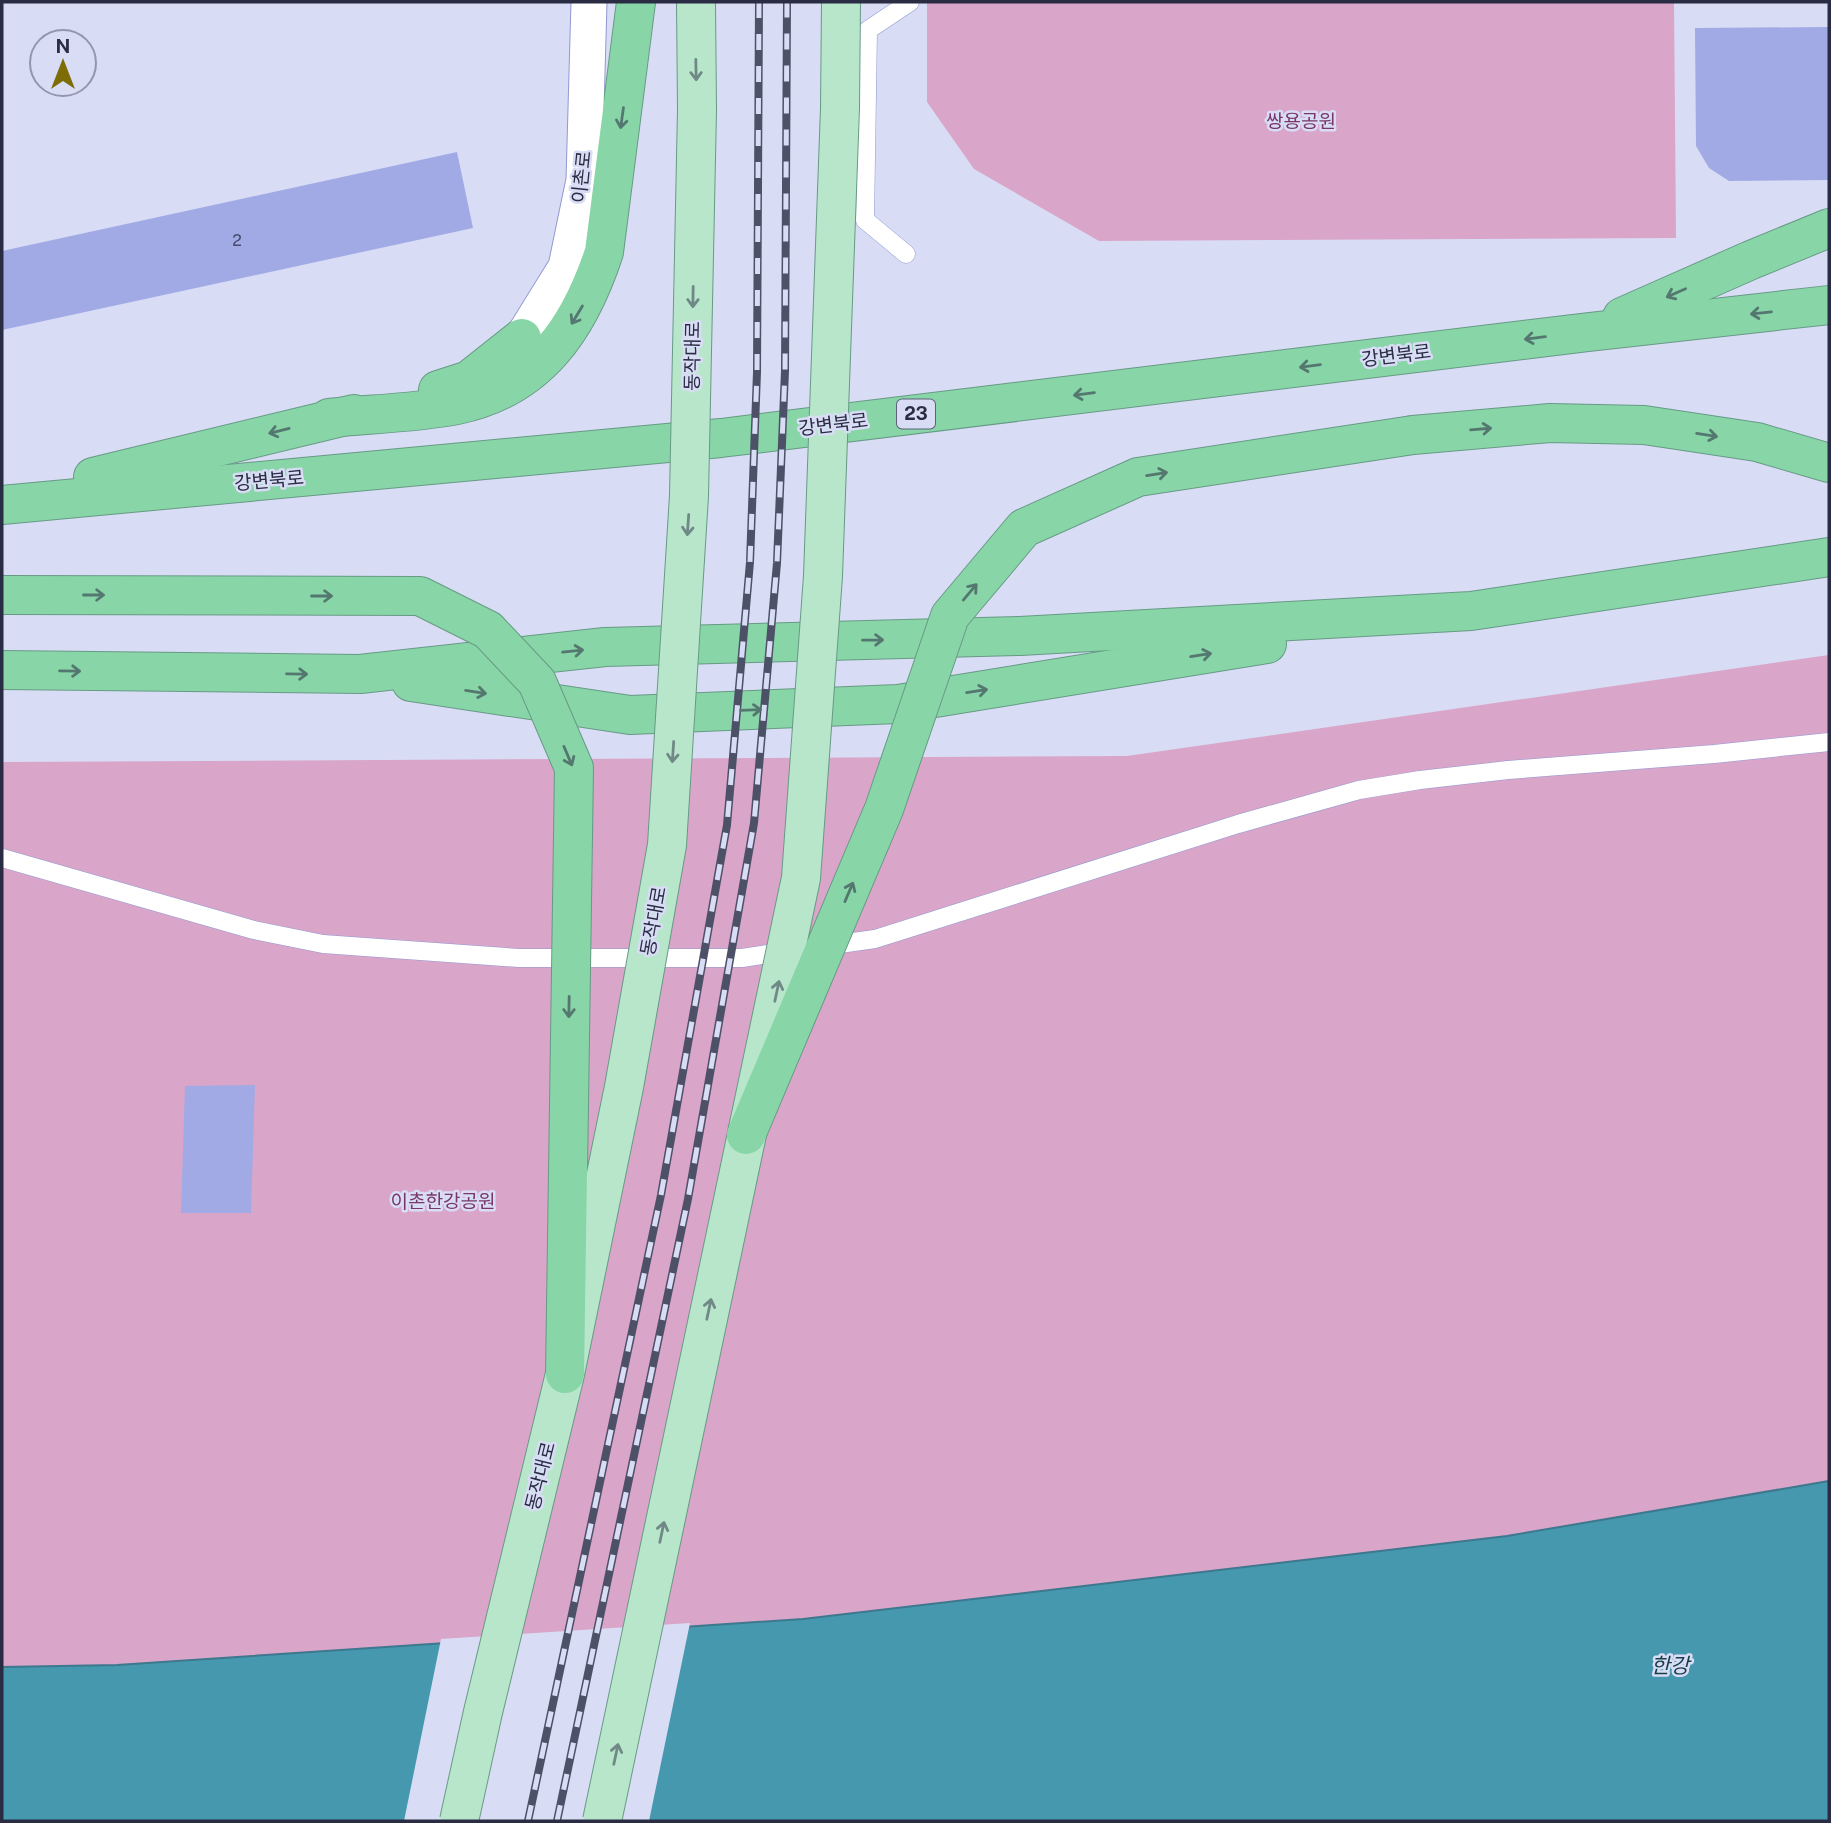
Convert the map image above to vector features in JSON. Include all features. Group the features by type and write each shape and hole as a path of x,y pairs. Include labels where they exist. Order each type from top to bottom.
{"highway":[{"path":"329,418 454,406 482,398 518,380 542,363 561,340 592,289 604,252 636,2"},
{"path":"1589,332 1829,228"},
{"name":"강변북로","path":"2,502 721,438 1829,305"},
{"path":"2,502 329,418 390,407 469,380 522,338"},
{"path":"746,1135 884,809 950,616 1024,528 1138,477 1413,435 1550,423 1644,425 1757,442 1829,463"},
{"path":"360,674 630,715 898,704 1471,611 1829,557"},
{"path":"2,595 419,596 488,630 537,682 573,768 565,1374"},
{"path":"2,670 360,674 605,647 1020,636 1471,611"}],"main road":[{"name":"동작대로","path":"459,1821 565,1374 624,1087 667,845 689,496 696,2"},
{"path":"602,1821 801,878 823,576 841,2"}],"street":[{"name":"이촌로","path":"522,338 566,268 584,180 589,2"}],"lane":[{"path":"906,254 865,220 869,30 910,2"},
{"path":"2,858 254,930 323,944 519,958 742,958 875,939 1238,824 1359,790 1508,770 1829,742"}],"green space":[{"name":"쌍용공원","path":"927,2 1674,2 1676,238 1099,241 974,169 927,102"},
{"name":"이촌한강공원","path":"1829,655 1829,1481 1507,1536 803,1619 117,1665 2,1667 2,762 1127,756"}],"water":[{"name":"한강","path":"1829,1481 1829,1821 2,1821 2,1667 117,1665 803,1619 1507,1536"}],"pier":[{"path":"690,1623 649,1821 404,1821 441,1639"}],"building":[{"path":"1829,27 1829,180 1729,181 1709,168 1696,146 1695,28"},
{"path":"457,152 473,228 2,330 2,251"},
{"path":"255,1085 251,1213 181,1213 185,1086"}],"railway":[{"path":"528,1821 661,1195 727,825 750,562 757,372 759,2"},
{"path":"557,1821 688,1199 754,823 777,563 785,371 787,2"}]}
